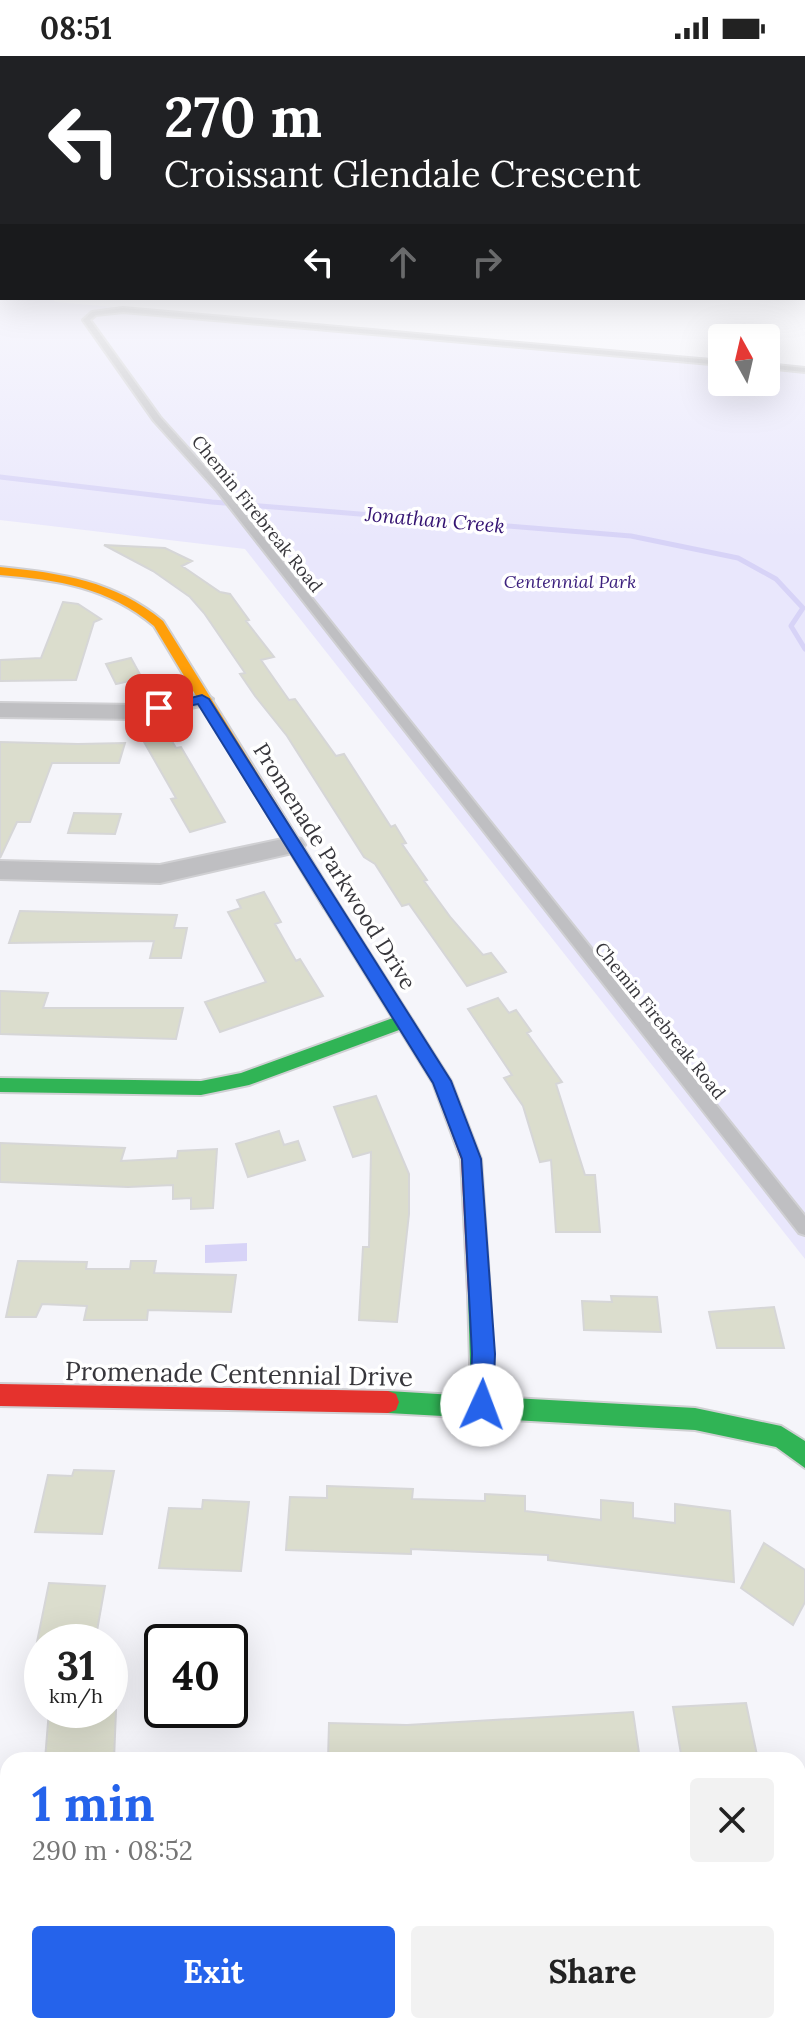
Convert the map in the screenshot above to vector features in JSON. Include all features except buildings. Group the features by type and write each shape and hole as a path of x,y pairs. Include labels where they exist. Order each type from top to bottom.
{"street":[{"name":"Promenade Parkwood Drive","path":"0,571 90,581 117,590 144,606 159,624 292,845 442,1081 471,1159 483,1354 482,1405"},
{"path":"0,710 137,712 202,699"},
{"path":"0,870 160,874 292,845"},
{"path":"0,1085 201,1088 242,1080 404,1021"},
{"name":"Promenade Centennial Drive","path":"0,1395 287,1398 482,1405 695,1419 781,1437 805,1456"}],"lane":[{"name":"Chemin Firebreak Road","path":"112,356 157,419 220,489 805,1228"},
{"name":"Chemin Firebreak Road","path":"646,356 708,362"},
{"path":"780,367 805,370"}],"green space":[{"name":"Centennial Park","path":"0,356 690,356 708,358 708,396 780,396 780,364 805,366 805,1259 245,549 0,520"}],"shaded area":[{"path":"247,1243 247,1261 205,1263 205,1245"}],"waterway":[{"name":"Jonathan Creek","path":"0,477 212,502 631,536 738,558 776,579 803,608 791,626 805,649"}],"traffic: fast":[{"path":"0,1085 201,1088 242,1080 404,1021"},
{"path":"479,1293 482,1405"},
{"path":"388,1402 695,1419 781,1437 805,1456"}],"traffic: slow":[{"path":"0,571 64,579 104,589 142,609 159,624 330,904"}],"traffic: jam":[{"path":"330,904 442,1081 471,1159 479,1293"},
{"path":"0,1395 388,1402"}],"route":[{"path":"159,708 202,699 442,1081 471,1159 483,1354 482,1405"}]}
